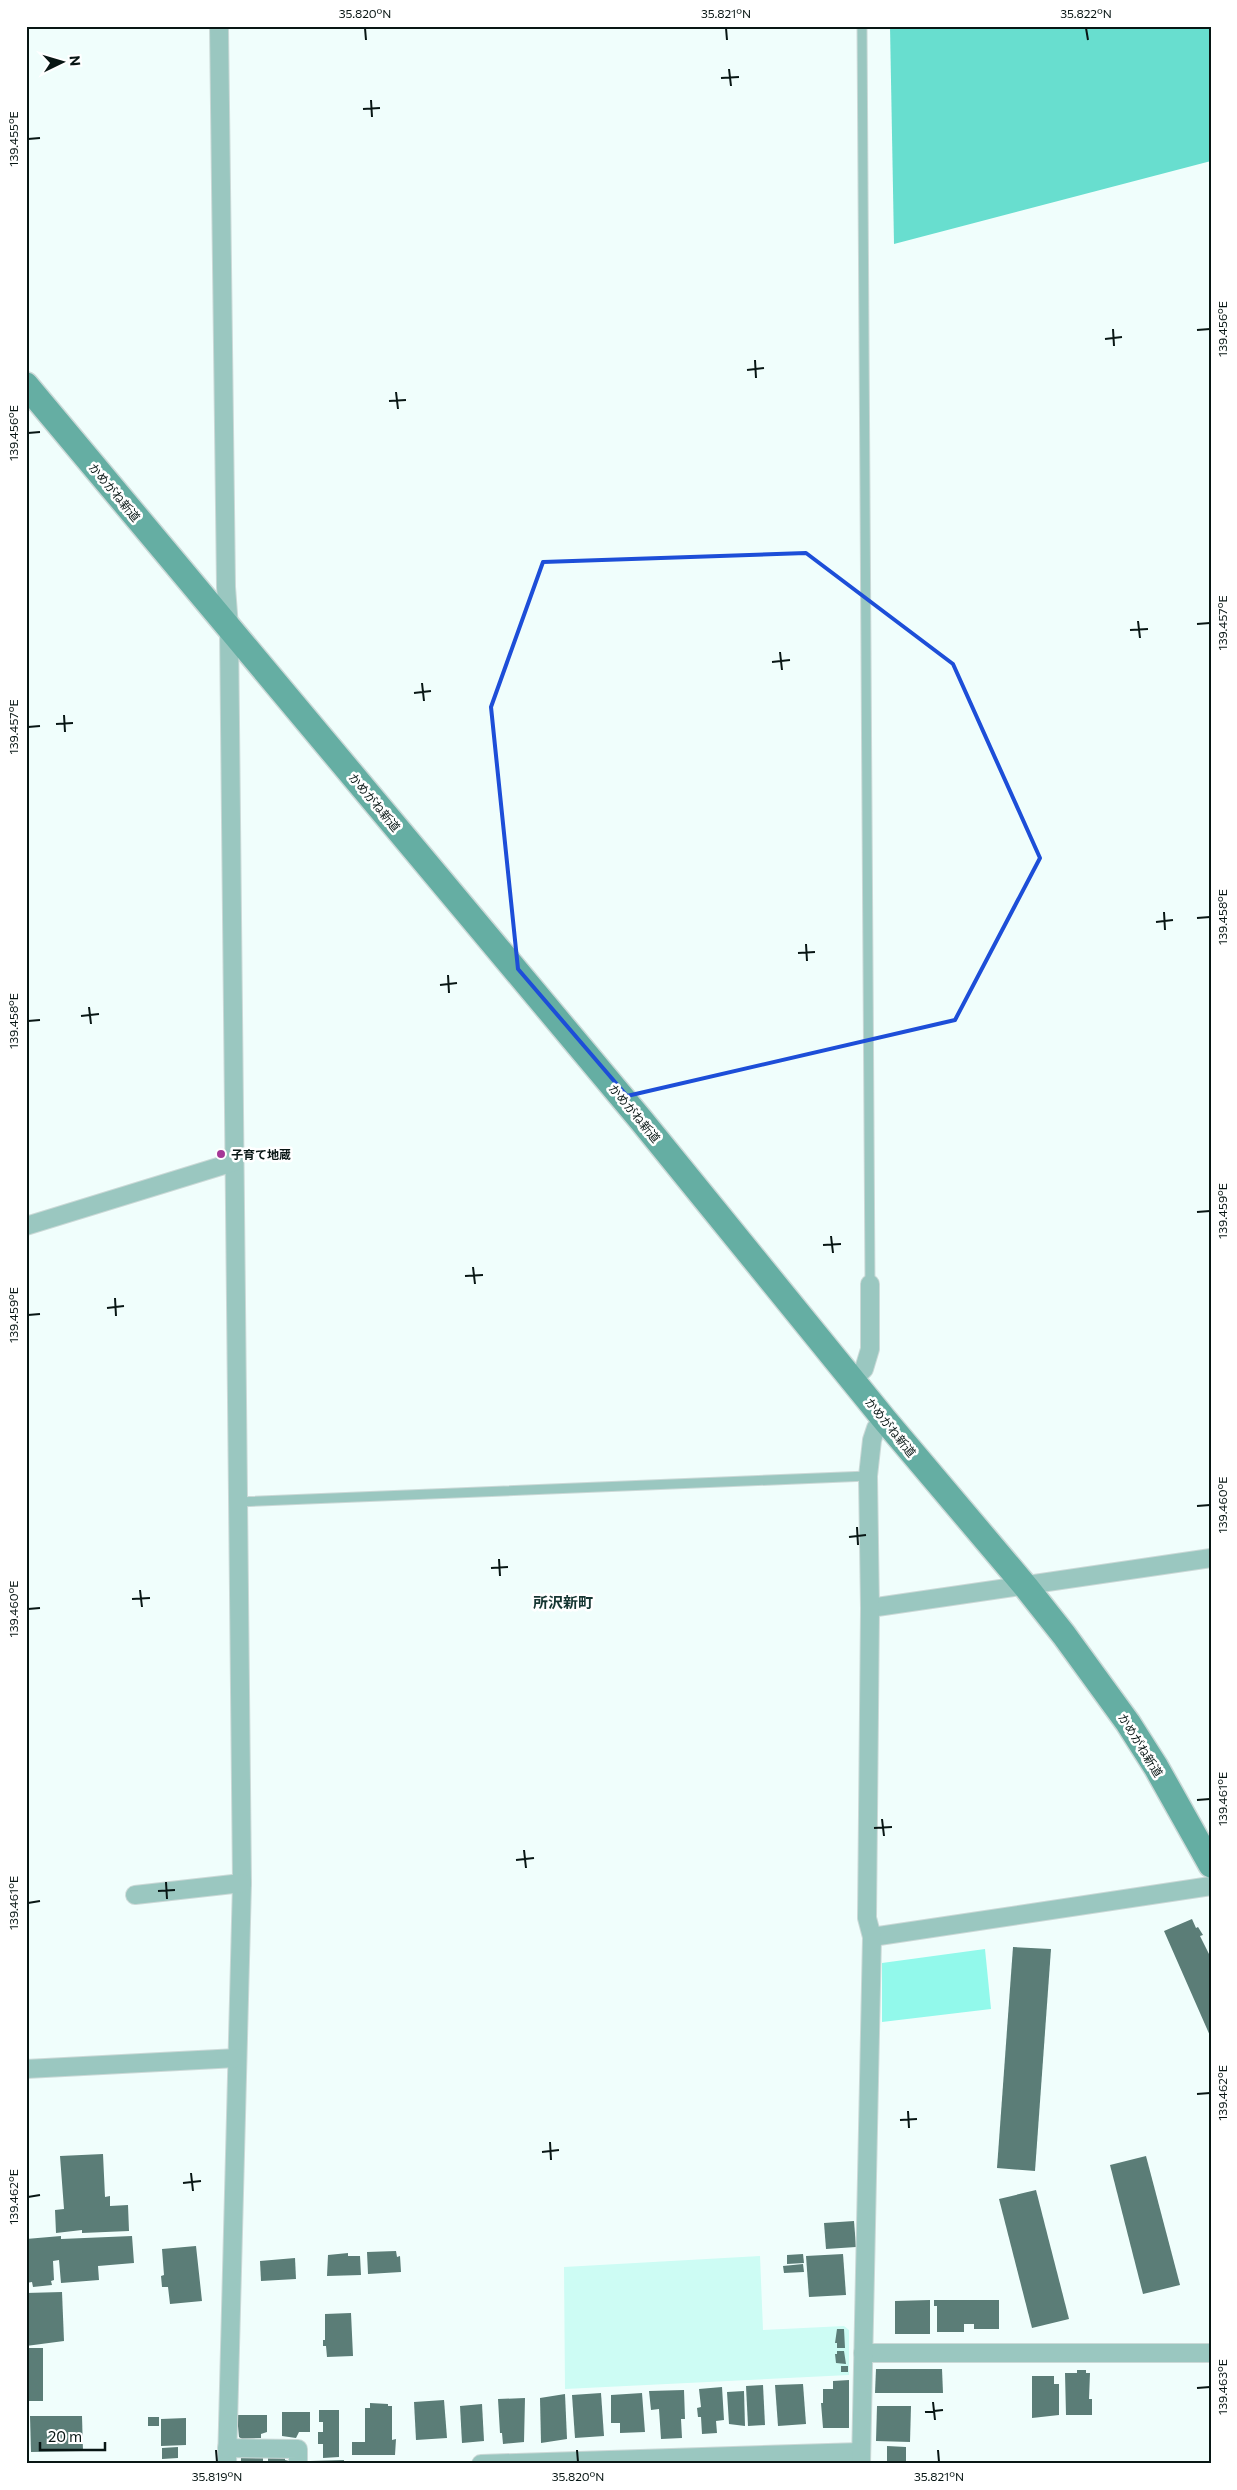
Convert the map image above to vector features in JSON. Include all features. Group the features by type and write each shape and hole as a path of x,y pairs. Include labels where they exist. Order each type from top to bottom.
{"street":[{"path":"219,26 226,587 229,627 242,1883 227,2456 298,2449 298,2464"},
{"name":"かめがね新道","path":"26,385 641,1120 884,1419 1026,1586 1128,1722 1156,1766 1211,1865"},
{"path":"26,1226 234,1162"},
{"path":"853,1380 864,1369 870,1349 870,1284"},
{"path":"481,2464 861,2458 872,1937 867,1918 870,1608 868,1476 872,1440 876,1428 884,1419"},
{"path":"870,1608 1211,1558"},
{"path":"135,1895 242,1883"},
{"path":"872,1937 1211,1886"},
{"path":"26,2069 237,2058"},
{"path":"863,2353 1211,2352"}],"lane":[{"path":"862,26 870,1284"},
{"path":"238,1502 868,1476"}],"highlighted area":[{"path":"806,553 953,664 1040,858 955,1020 627,1096 518,969 491,707 543,562"}],"shaded area":[{"path":"760,2256 763,2330 844,2326 849,2330 849,2375 565,2389 564,2267"}],"green space":[{"path":"890,26 1211,26 1211,161 894,244"},
{"path":"985,1949 991,2009 882,2022 882,1963"}],"building":[{"path":"1192,1919 1196,1928 1198,1927 1203,1935 1200,1936 1211,1958 1211,2038 1164,1931"},
{"path":"1013,1947 1051,1949 1035,2171 997,2168"},
{"path":"103,2154 105,2197 110,2196 110,2206 128,2205 129,2231 82,2233 82,2230 56,2233 55,2210 64,2209 60,2156"},
{"path":"1146,2156 1180,2285 1143,2294 1110,2165"},
{"path":"1036,2190 1069,2319 1032,2328 999,2199"},
{"path":"854,2221 856,2247 826,2249 824,2223"},
{"path":"61,2236 61,2239 132,2236 134,2263 98,2266 99,2280 61,2283 59,2260 53,2261 54,2280 51,2281 52,2285 33,2287 32,2282 26,2283 26,2239"},
{"path":"196,2246 202,2301 170,2304 168,2287 162,2287 161,2276 164,2275 162,2249"},
{"path":"396,2251 397,2257 400,2256 401,2272 368,2274 367,2252"},
{"path":"348,2253 348,2256 360,2256 361,2275 327,2276 328,2255"},
{"path":"803,2254 804,2263 787,2264 787,2255"},
{"path":"843,2254 846,2295 809,2297 806,2256"},
{"path":"295,2258 296,2279 261,2281 260,2261"},
{"path":"803,2264 804,2272 784,2273 783,2266"},
{"path":"62,2292 64,2341 26,2346 26,2293"},
{"path":"930,2300 930,2334 895,2334 895,2301"},
{"path":"934,2300 999,2300 999,2329 974,2329 974,2324 964,2324 964,2332 937,2332 937,2306 934,2306"},
{"path":"351,2313 353,2356 327,2357 326,2346 323,2346 323,2340 325,2340 325,2314"},
{"path":"837,2329 844,2329 845,2348 837,2348 837,2343 835,2343"},
{"path":"26,2348 43,2348 43,2401 26,2401"},
{"path":"837,2351 844,2351 846,2364 836,2363 835,2354 837,2354"},
{"path":"841,2366 848,2366 848,2372 841,2372"},
{"path":"876,2369 942,2369 943,2393 875,2393"},
{"path":"1077,2370 1086,2370 1086,2373 1090,2373 1089,2399 1092,2399 1092,2415 1066,2415 1065,2373 1077,2373"},
{"path":"1032,2376 1054,2376 1054,2384 1059,2384 1059,2415 1032,2418"},
{"path":"849,2380 849,2428 823,2428 821,2403 823,2403 823,2389 833,2389 833,2381"},
{"path":"803,2384 806,2424 778,2426 775,2385"},
{"path":"763,2385 765,2425 748,2426 746,2386"},
{"path":"722,2387 724,2420 716,2421 717,2433 702,2434 701,2417 698,2417 697,2408 701,2407 699,2389"},
{"path":"684,2390 685,2419 681,2419 682,2438 661,2439 659,2409 651,2410 649,2391"},
{"path":"744,2391 745,2426 729,2424 727,2392"},
{"path":"601,2393 604,2436 575,2438 572,2395"},
{"path":"642,2393 645,2432 620,2433 620,2423 611,2423 611,2395"},
{"path":"565,2394 567,2439 541,2443 540,2398"},
{"path":"525,2398 524,2442 503,2444 502,2433 500,2433 498,2399"},
{"path":"444,2400 447,2438 416,2440 414,2402"},
{"path":"370,2403 392,2406 392,2440 396,2439 395,2455 352,2455 352,2442 365,2442 365,2408 370,2408"},
{"path":"482,2404 484,2441 462,2443 460,2406"},
{"path":"877,2406 911,2406 910,2442 876,2441"},
{"path":"319,2410 339,2410 339,2457 323,2458 323,2444 318,2444 318,2432 323,2432 323,2422 319,2422"},
{"path":"282,2412 310,2412 310,2432 299,2432 296,2438 282,2436"},
{"path":"237,2415 267,2415 267,2432 261,2434 261,2438 242,2439 239,2437"},
{"path":"30,2416 82,2416 83,2451 31,2452"},
{"path":"148,2417 159,2417 159,2426 148,2426"},
{"path":"186,2418 186,2445 161,2446 161,2419"},
{"path":"887,2446 906,2447 906,2464 887,2464"},
{"path":"178,2447 178,2458 162,2459 162,2448"},
{"path":"241,2455 263,2455 263,2464 241,2464"},
{"path":"268,2456 285,2456 285,2460 289,2461 289,2464 268,2464"},
{"path":"344,2460 344,2464 310,2464 310,2461"}],"place":[{"name":"子育て地蔵","path":"221,1154"}],"district":[{"name":"所沢新町","path":"563,1602"}]}
